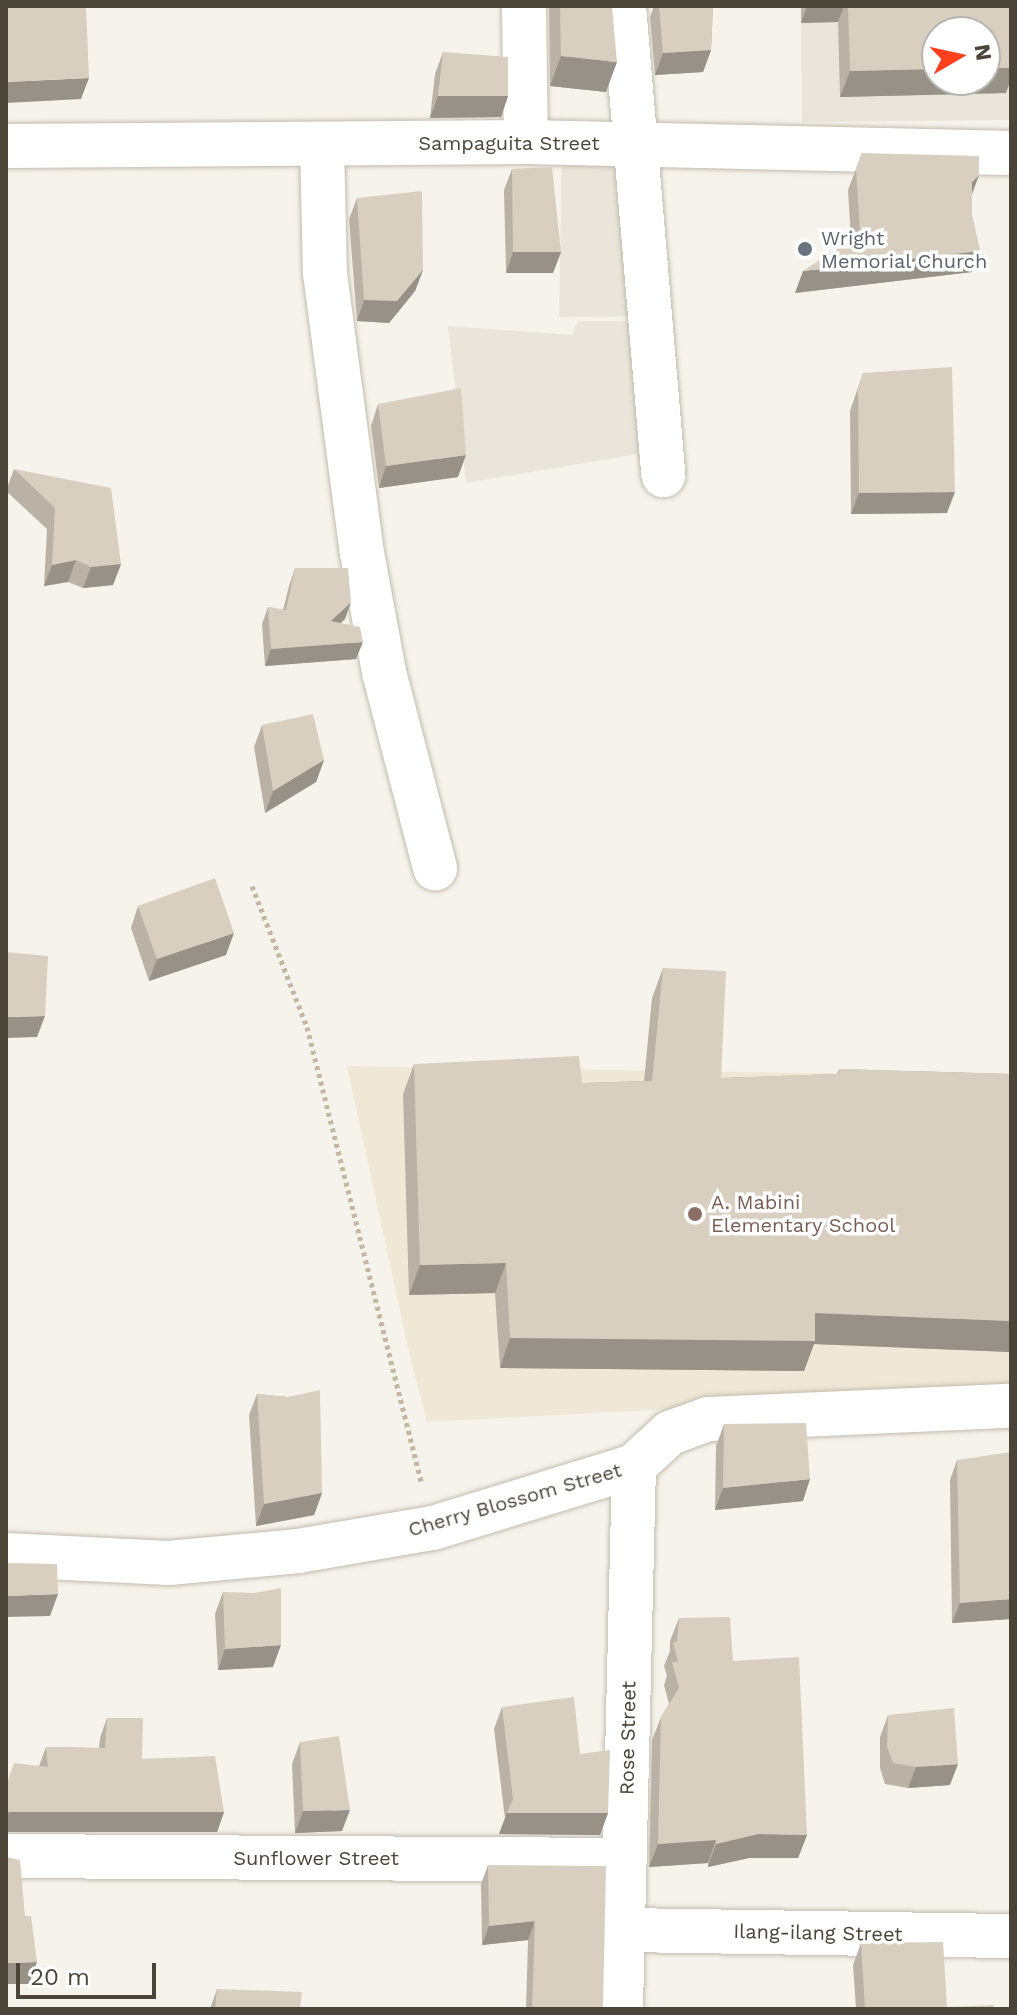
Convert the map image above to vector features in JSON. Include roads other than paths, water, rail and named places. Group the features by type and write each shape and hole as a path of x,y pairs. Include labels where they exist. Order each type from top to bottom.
{"street":[{"path":"524,6 526,142"},
{"path":"624,6 663,475"},
{"name":"Sampaguita Street","path":"6,146 526,142 1011,153"},
{"path":"322,144 325,273 362,553 384,672 435,868"},
{"name":"Cherry Blossom Street","path":"6,1555 169,1563 298,1551 433,1528 634,1466 670,1433 708,1419 1011,1406"},
{"name":"Rose Street","path":"621,2009 634,1466"},
{"name":"Sunflower Street","path":"6,1856 625,1860"},
{"name":"Ilang-ilang Street","path":"625,1930 1011,1936"}],"place":[{"name":"Wright Memorial Church","path":"805,249"},
{"name":"A. Mabini Elementary School","path":"695,1214"}]}
